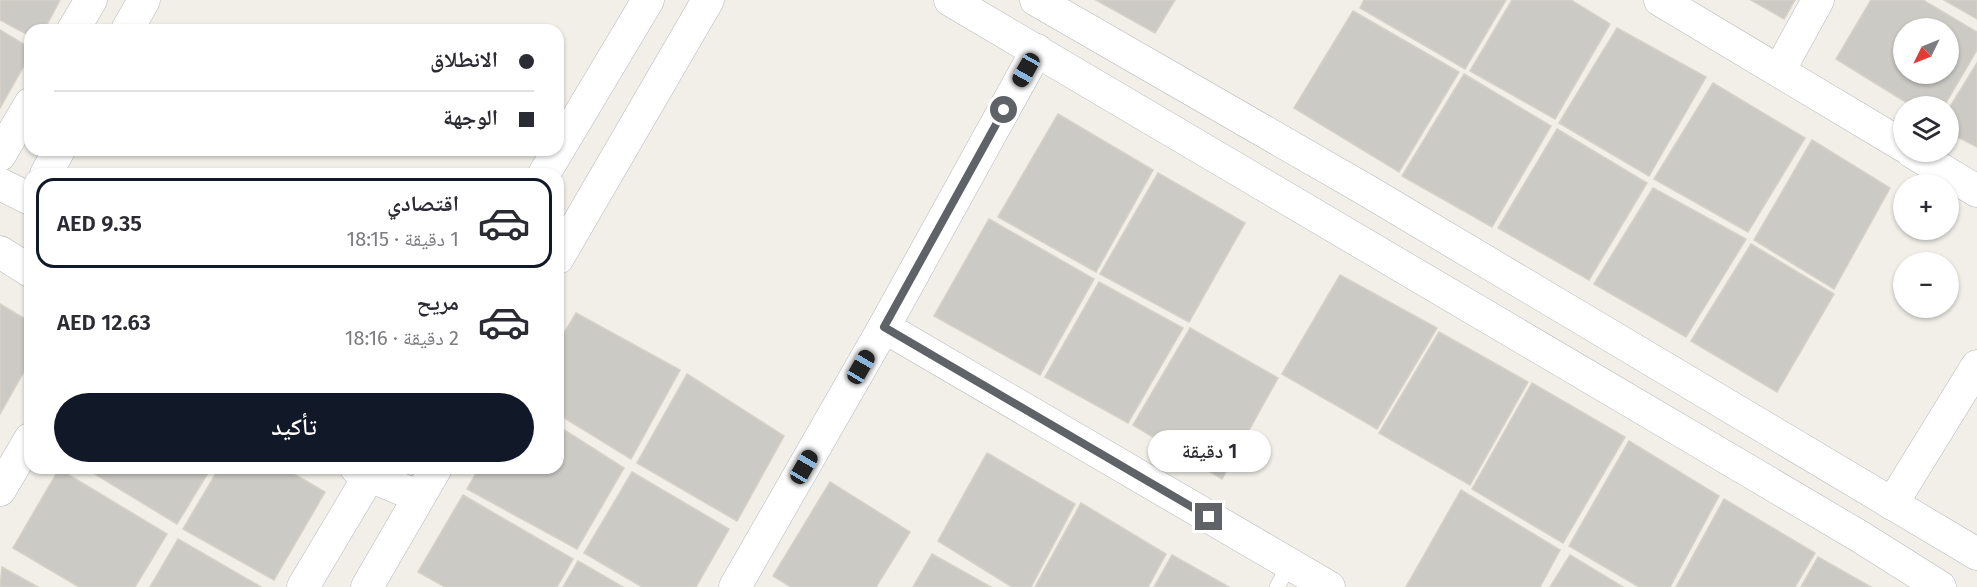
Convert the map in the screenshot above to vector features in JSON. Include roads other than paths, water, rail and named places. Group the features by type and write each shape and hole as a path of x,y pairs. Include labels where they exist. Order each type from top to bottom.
{"street":[{"path":"77,24 91,0"},
{"path":"130,24 144,0"},
{"path":"564,141 648,0"},
{"path":"564,248 708,0"},
{"path":"950,0 1859,536 1940,587"},
{"path":"1036,0 1356,184 1977,555"},
{"path":"1660,0 1893,139"},
{"path":"1779,71 1818,0"},
{"path":"735,587 884,327 1037,50"},
{"path":"0,155 24,114"},
{"path":"1929,162 1977,191"},
{"path":"0,184 24,196"},
{"path":"0,252 24,267"},
{"path":"884,327 1283,575 1329,587"},
{"path":"1892,504 1977,366"},
{"path":"0,490 24,449"},
{"path":"303,587 364,474"},
{"path":"374,474 418,496"},
{"path":"367,587 432,474"}]}
